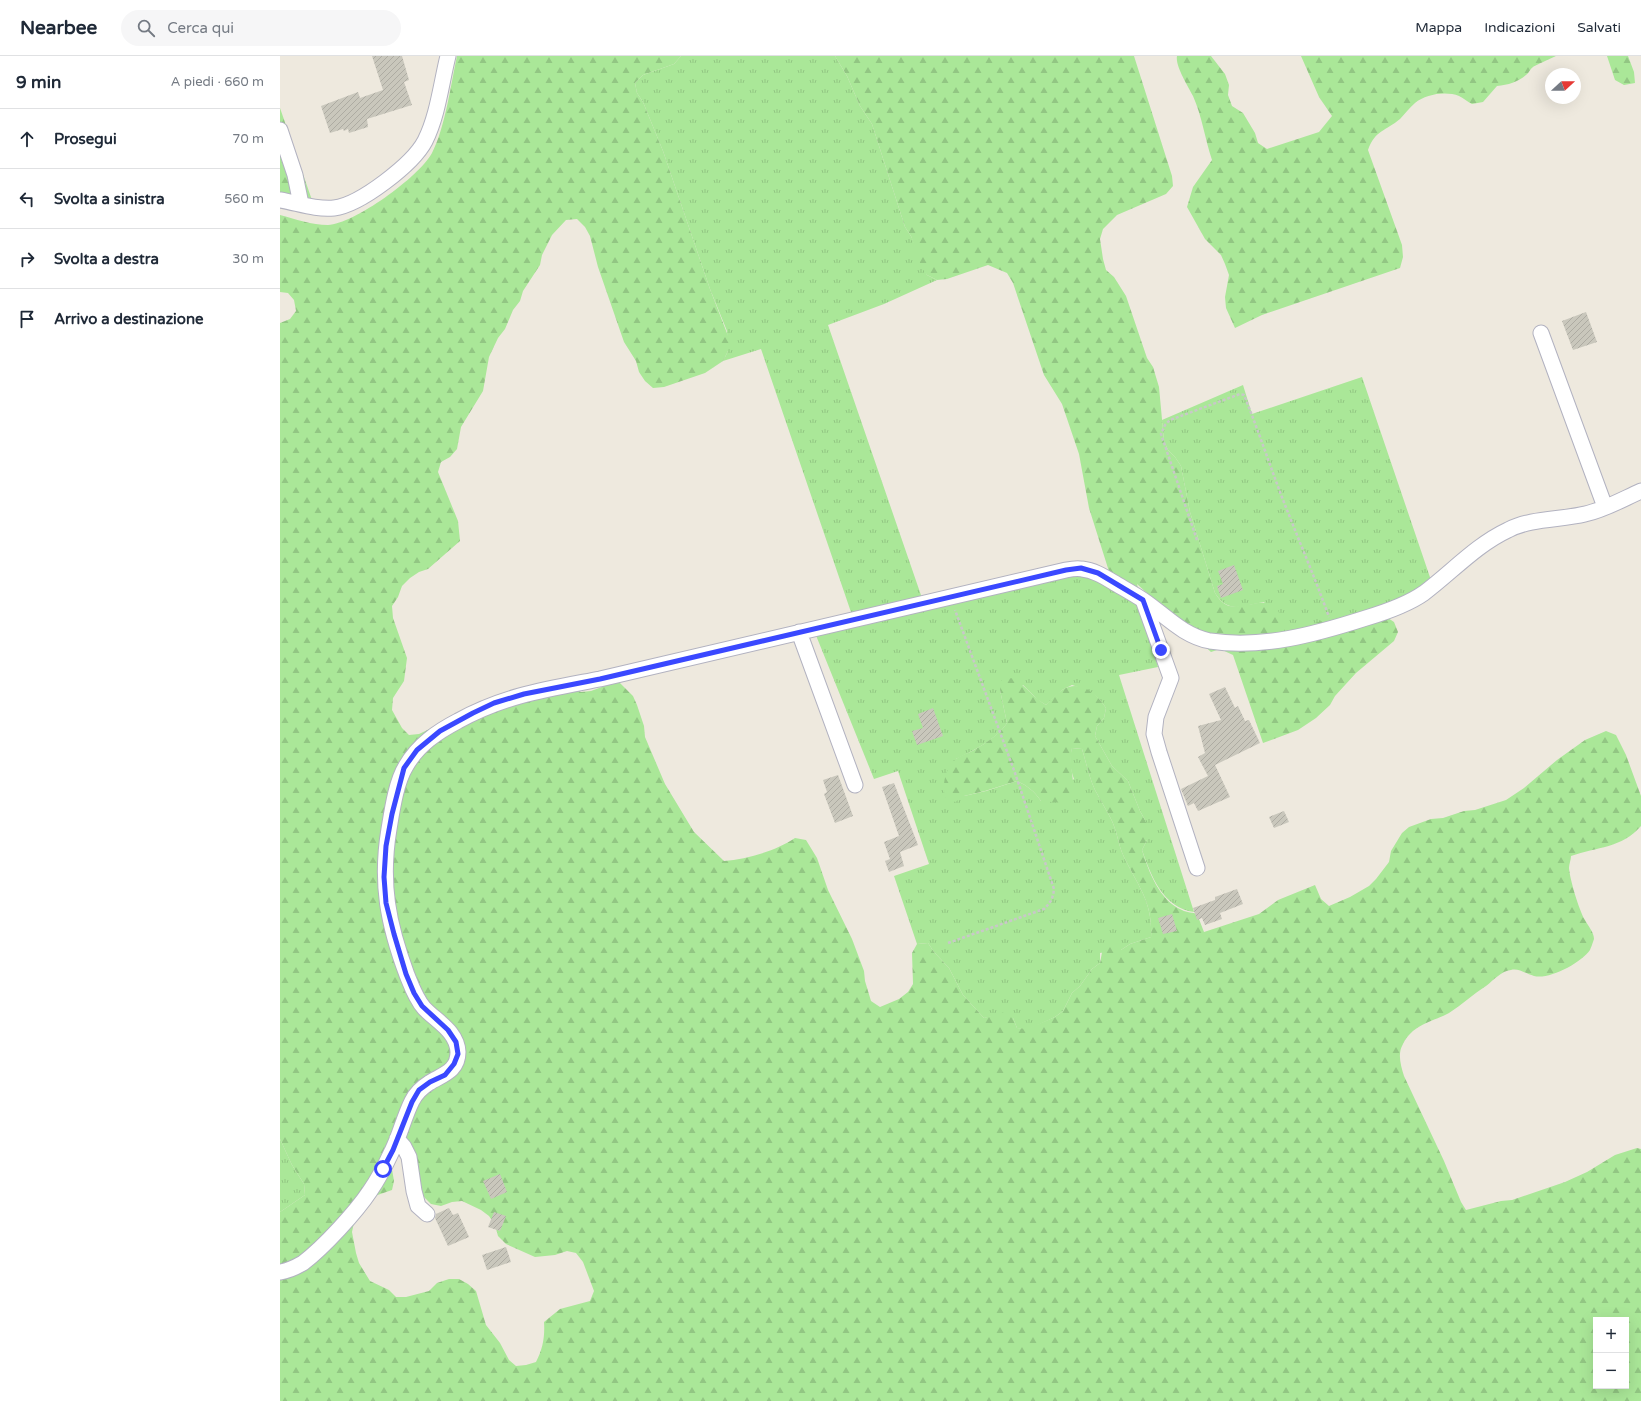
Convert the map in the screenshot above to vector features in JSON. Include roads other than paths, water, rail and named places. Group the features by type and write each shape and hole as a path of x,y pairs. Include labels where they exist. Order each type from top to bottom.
{"street":[{"path":"280,200 318,208 334,208 349,204 401,170 424,142 432,121 448,56"},
{"path":"280,130 295,175 302,204"},
{"path":"1541,333 1605,507"},
{"path":"280,1272 286,1271 301,1264 321,1247 370,1191 397,1140 412,1102 419,1090 430,1082 445,1075 454,1064 458,1054 456,1042 448,1030 422,1006 414,993 406,974 386,903 384,877 386,846 392,814 404,768 417,750 440,731 494,703 524,694 600,679 950,596 1081,568 1098,573 1143,600 1178,627 1194,636 1209,640 1252,643 1297,637 1333,628 1390,610 1409,602 1424,593 1461,561 1509,529 1534,522 1564,519 1588,514 1641,491"},
{"path":"1143,600 1171,678 1156,717 1154,734 1197,868"},
{"path":"799,632 855,785"},
{"path":"397,1140 404,1147 410,1157 418,1206 427,1214"}]}
